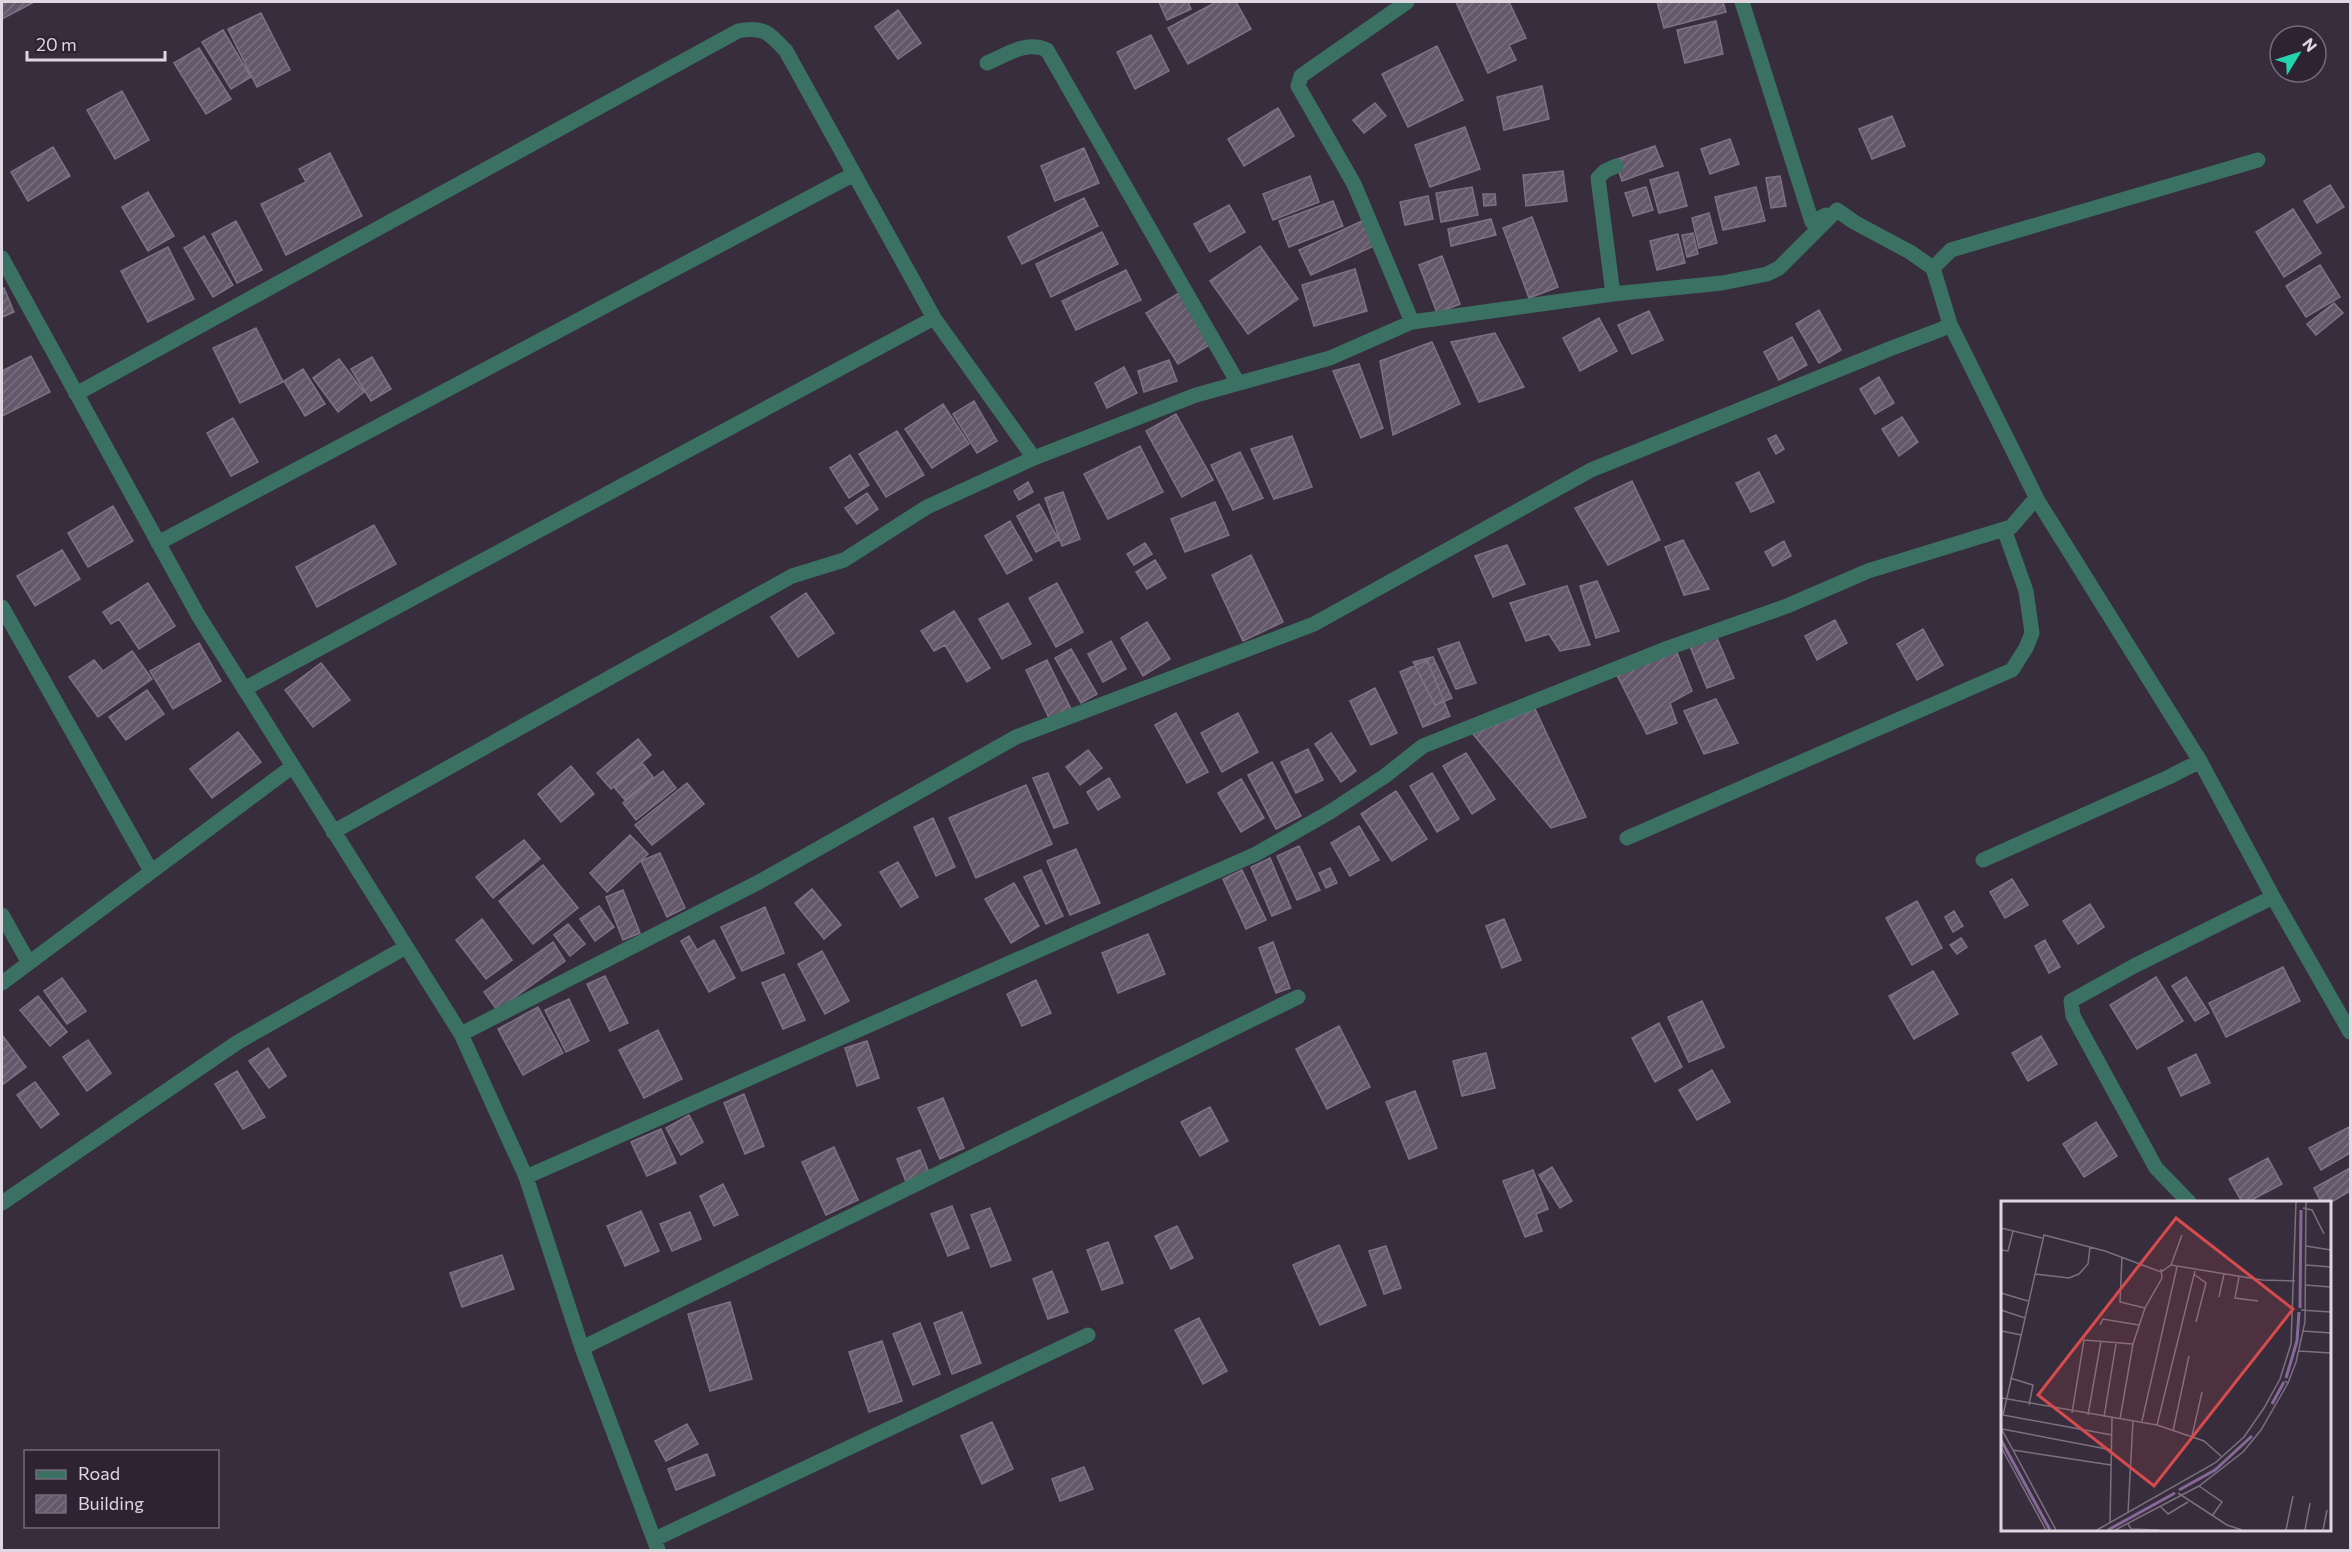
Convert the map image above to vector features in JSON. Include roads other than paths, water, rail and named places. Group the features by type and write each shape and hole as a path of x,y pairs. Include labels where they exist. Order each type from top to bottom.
{"street":[{"path":"1407,2 1300,76 1298,86 1354,184 1412,322"},
{"path":"1742,2 1812,222 1837,210"},
{"path":"76,393 738,31 753,28 769,34 786,51 934,318 1034,458"},
{"path":"987,63 1026,46 1038,45 1047,50 1238,383"},
{"path":"1933,268 1951,250 2258,160"},
{"path":"1612,294 1598,178 1605,171 1616,166"},
{"path":"158,543 855,174"},
{"path":"333,832 792,576 844,560 927,507 1034,458 1196,395 1330,358 1412,322 1612,294 1722,284 1767,274 1779,268 1837,210"},
{"path":"1837,210 1854,222 1910,252 1933,268 1946,327 2034,502 2197,762 2270,899 2350,1032"},
{"path":"2,258 198,615 461,1034 526,1177 582,1348 657,1545 1088,1335"},
{"path":"244,689 934,318"},
{"path":"461,1034 759,882 1016,737 1314,624 1591,470 1946,327"},
{"path":"526,1177 1256,855 1330,812 1385,776 1423,746 1668,648 1787,606 1868,571 2007,528 2034,502"},
{"path":"1627,838 2012,670 2026,648 2032,633 2026,591 2007,528"},
{"path":"2,607 151,872"},
{"path":"1983,860 2169,777 2197,762"},
{"path":"2,983 293,766"},
{"path":"2187,1201 2156,1168 2073,1016 2071,1001 2084,992 2270,899"},
{"path":"2,915 29,963"},
{"path":"2,1203 238,1042 406,947"},
{"path":"582,1348 1298,998"}]}
